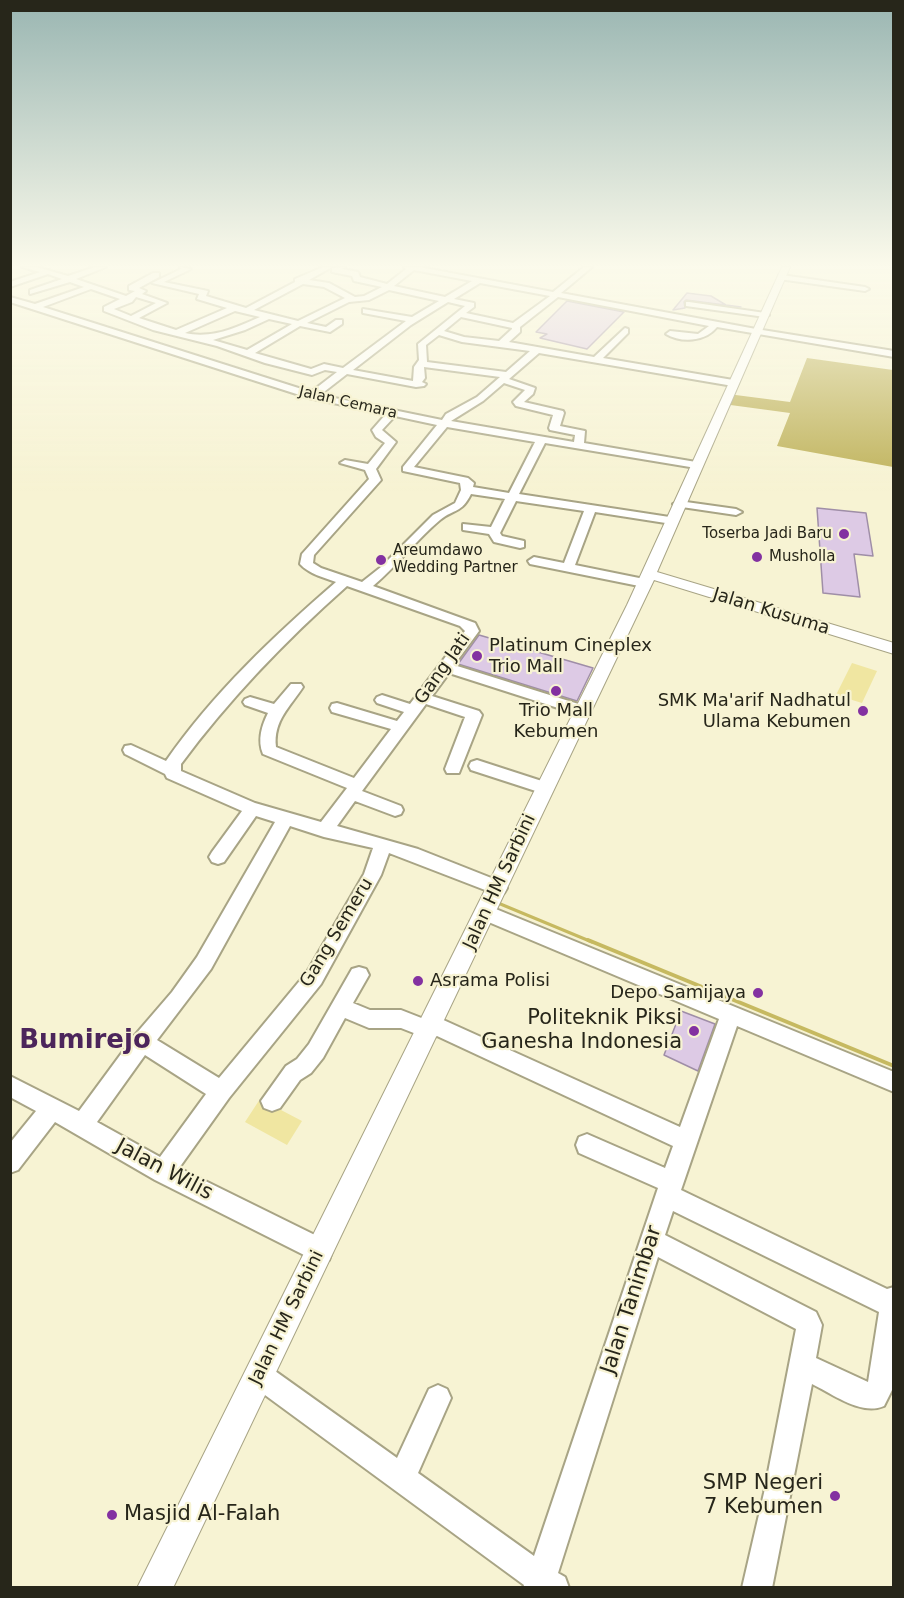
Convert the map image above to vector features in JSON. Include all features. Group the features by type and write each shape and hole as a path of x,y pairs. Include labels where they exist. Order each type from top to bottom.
{"main road":[{"name":"Jalan HM Sarbini","path":"154,1587 259,1375 315,1248 429,1027 647,579 752,342"},
{"name":"Jalan Kusuma","path":"647,579 894,649"}],"street":[{"name":"Jalan Cemara","path":"143,342 312,396 443,423 696,465"},
{"path":"154,345 161,342"},
{"path":"209,342 268,361 312,372 324,368 418,384 420,378 418,371 424,360 422,344 425,342"},
{"path":"249,353 268,342"},
{"path":"312,396 385,342"},
{"path":"483,342 733,383"},
{"path":"597,359 614,342"},
{"path":"816,342 894,354"},
{"path":"345,463 370,468 375,480 308,554 306,564 364,587 385,570 437,517 460,505 467,490 468,483 464,480 407,470 443,423 504,378 536,350"},
{"path":"459,369 468,360"},
{"path":"422,364 504,378 530,388 530,392 518,402 519,405 559,413 554,428 582,433 578,446"},
{"path":"370,468 390,444 390,441 380,435 377,430 392,413"},
{"path":"520,544 496,538 494,531 541,440"},
{"path":"467,490 672,520"},
{"path":"679,504 736,512"},
{"path":"568,568 591,508"},
{"path":"467,526 494,531"},
{"path":"534,561 647,579"},
{"path":"173,771 173,763 189,742 269,650 345,581"},
{"name":"Gang Jati","path":"324,831 470,636 470,626 364,587"},
{"path":"446,667 583,711"},
{"path":"296,687 276,710 271,724 269,750 395,810"},
{"path":"382,700 470,711 474,715 453,769"},
{"path":"249,702 276,710"},
{"path":"338,708 401,727"},
{"path":"131,750 173,771 174,774 201,789 252,809 324,831 383,844 492,900 731,1014 894,1082"},
{"path":"477,765 545,788"},
{"path":"218,857 252,809"},
{"path":"82,1125 142,1042 179,998 204,963 285,820"},
{"name":"Gang Semeru","path":"164,1172 221,1091 314,978 372,875 383,844"},
{"path":"272,1101 293,1073 310,1060 359,975"},
{"path":"342,1008 369,1018 401,1019 429,1027 687,1140"},
{"name":"Jalan Tanimbar","path":"544,1584 651,1241 731,1014"},
{"path":"142,1042 221,1091"},
{"name":"Jalan Wilis","path":"10,1086 164,1172 315,1248"},
{"path":"10,1162 52,1108"},
{"path":"586,1144 670,1190 893,1304 880,1388 874,1397 862,1395 802,1365"},
{"path":"651,1241 807,1321 809,1325 778,1493 757,1587"},
{"path":"259,1375 544,1584"},
{"path":"402,1478 438,1398"}],"shaded area":[{"path":"807,358 893,370 893,467 777,446 790,413 723,404 728,394 790,402"},
{"path":"852,663 877,671 862,703 836,695"},
{"path":"260,1099 302,1121 287,1145 245,1122"}],"building":[{"path":"555,342 594,342 587,349"},
{"name":"Toserba Jadi Baru","path":"817,508 866,513 873,556 854,554 860,597 823,593"},
{"name":"Trio Mall Kebumen","path":"479,635 593,668 577,701 458,664"},
{"path":"681,1011 715,1024 698,1071 664,1055"}],"waterway":[{"path":"498,903 592,942"},
{"path":"588,940 894,1066"}],"place":[{"name":"Toserba Jadi Baru","path":"844,534"},
{"name":"Musholla","path":"757,557"},
{"name":"Areumdawo Wedding Partner","path":"381,560"},
{"name":"Platinum Cineplex Trio Mall","path":"477,656"},
{"name":"Trio Mall Kebumen","path":"556,691"},
{"name":"SMK Ma'arif Nadhatul Ulama Kebumen","path":"863,711"},
{"name":"Asrama Polisi","path":"418,981"},
{"name":"Depo Samijaya","path":"758,993"},
{"name":"Politeknik Piksi Ganesha Indonesia","path":"694,1031"},
{"name":"SMP Negeri 7 Kebumen","path":"835,1496"},
{"name":"Masjid Al-Falah","path":"112,1515"}],"district":[{"name":"Bumirejo","path":"85,1041"}]}
